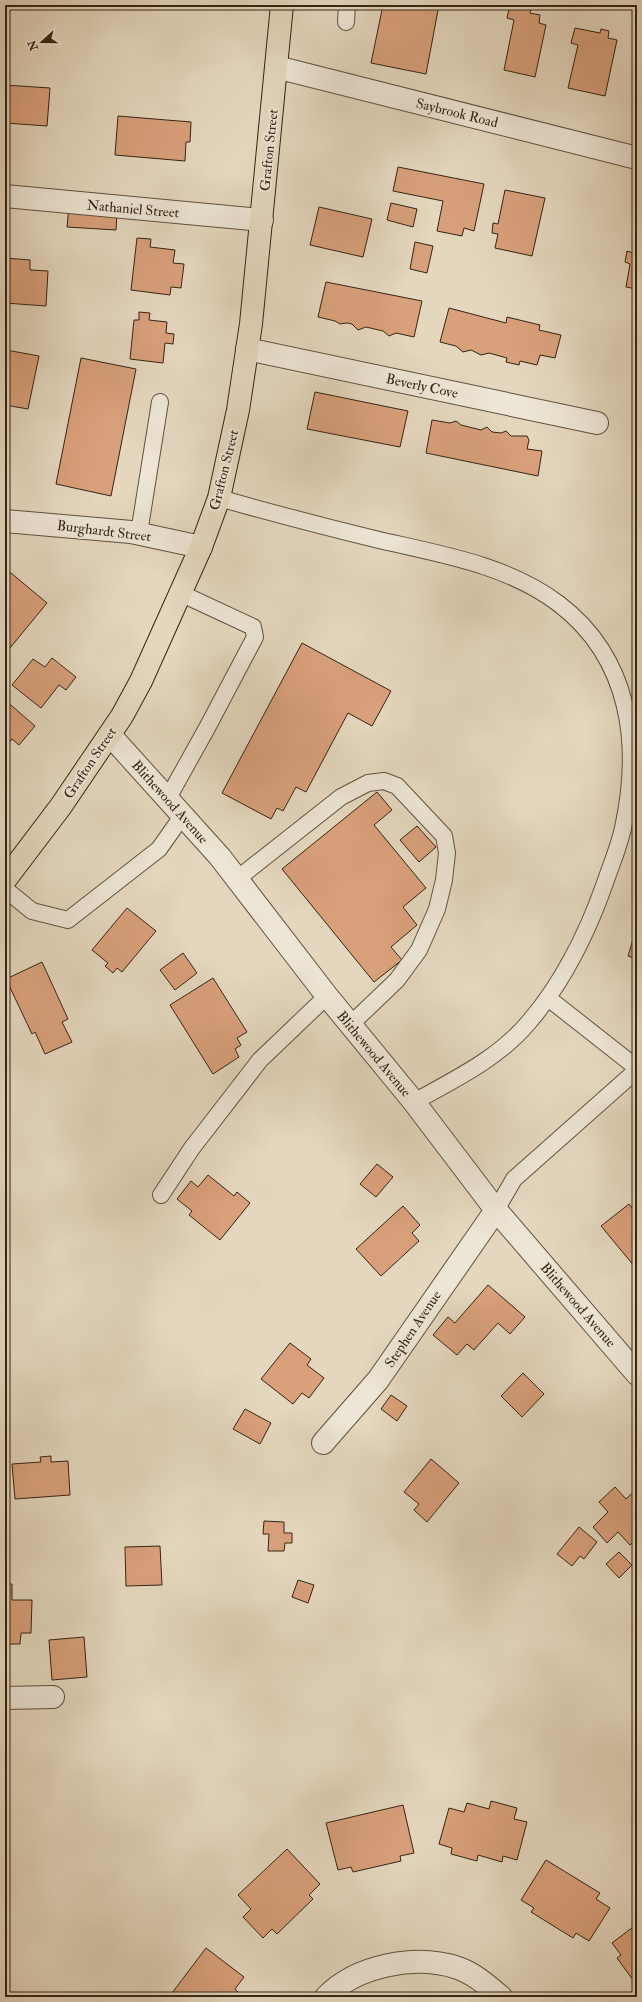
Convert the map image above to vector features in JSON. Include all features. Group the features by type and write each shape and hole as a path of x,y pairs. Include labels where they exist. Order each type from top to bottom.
{"highway":[{"name":"Grafton Street","path":"5,880 61,806 110,736 141,680 201,547 219,498 238,410 247,349 262,220 282,5"}],"street":[{"name":"Saybrook Road","path":"276,68 637,158"},
{"name":"Nathaniel Street","path":"5,196 262,220"},
{"name":"Beverly Cove","path":"247,349 597,423"},
{"name":"Burghardt Street","path":"5,521 139,534 201,547"},
{"name":"Blithewood Avenue","path":"110,736 168,798 237,879 350,1025 414,1102 496,1210 637,1374"},
{"name":"Stephen Avenue","path":"323,1442 378,1380 496,1210"},
{"path":"5,1698 53,1697"},
{"path":"326,1997 338,1986 386,1965 429,1962 458,1968 478,1977 502,1997"}],"lane":[{"path":"346,22 347,5"},
{"path":"139,534 160,402"},
{"path":"219,498 464,561 514,578 538,589 579,621 596,640 610,664 620,689 628,716 631,743 632,806 622,830 592,918 567,970 528,1024 504,1047 476,1068 414,1102"},
{"path":"168,798 255,637 253,627 180,593"},
{"path":"237,879 341,797 368,783 384,782 397,786 444,836 447,852 444,880 437,909 419,950 396,980 350,1025"},
{"path":"5,889 32,911 68,920 159,849 183,815"},
{"path":"161,1195 192,1148 260,1060 327,996"},
{"path":"496,1210 514,1179 637,1069 548,998"}],"building":[{"path":"383,5 439,5 426,74 371,63"},
{"path":"510,5 532,5 530,13 540,15 539,23 546,25 535,77 504,70 514,20 507,18"},
{"path":"575,28 600,33 601,29 609,31 608,38 617,40 605,96 568,88 578,45 571,43"},
{"path":"5,85 50,88 47,126 5,123"},
{"path":"118,116 191,122 190,142 186,142 185,161 115,155"},
{"path":"398,167 484,184 474,231 464,228 462,236 437,231 443,201 393,191"},
{"path":"505,190 545,198 532,256 495,248 498,234 492,233 493,223 498,224"},
{"path":"391,203 417,209 413,227 387,220"},
{"path":"69,207 117,210 116,230 67,227"},
{"path":"319,207 372,219 363,257 310,245"},
{"path":"637,235 637,289 626,287 630,264 625,262 627,251 633,253"},
{"path":"137,238 151,239 150,247 175,250 173,263 184,264 181,288 171,287 170,295 131,290"},
{"path":"415,242 433,246 427,273 410,269"},
{"path":"5,258 30,260 30,270 48,271 46,306 5,303"},
{"path":"326,282 422,301 414,337 396,333 389,336 383,331 366,327 358,330 352,324 340,324 335,321 318,317"},
{"path":"449,308 506,323 507,317 540,325 539,330 561,335 555,358 540,355 537,365 520,361 519,365 506,362 507,358 489,353 481,355 471,350 463,352 456,346 440,342"},
{"path":"139,312 150,313 149,320 167,322 166,333 174,334 173,344 165,343 163,363 130,359 134,320 139,320"},
{"path":"6,350 39,356 28,409 5,405"},
{"path":"81,358 136,369 111,496 56,484"},
{"path":"315,392 408,411 400,447 307,429"},
{"path":"432,420 450,423 456,421 461,425 481,430 487,427 492,432 501,433 506,431 511,436 527,436 529,440 527,449 542,451 538,476 426,453"},
{"path":"5,568 47,603 5,654"},
{"path":"302,643 391,691 372,726 348,713 306,792 296,787 283,811 277,808 271,819 222,793"},
{"path":"52,658 76,677 66,690 59,685 41,708 12,685 33,659 45,667"},
{"path":"5,700 35,726 19,745 12,739 5,748"},
{"path":"377,792 392,810 374,825 426,888 403,907 417,925 391,947 402,960 374,982 282,869"},
{"path":"417,826 436,847 419,862 400,840"},
{"path":"127,908 156,931 122,972 117,968 113,973 105,966 108,963 92,950"},
{"path":"637,926 637,959 628,956"},
{"path":"183,953 197,973 175,990 160,970"},
{"path":"42,962 68,1019 62,1022 72,1042 45,1054 35,1032 32,1034 6,979"},
{"path":"213,978 247,1032 237,1038 241,1045 235,1049 239,1057 213,1074 170,1005"},
{"path":"377,1164 393,1177 376,1197 360,1184"},
{"path":"208,1175 234,1196 237,1192 250,1203 220,1240 189,1215 192,1211 177,1199 191,1181 198,1187"},
{"path":"629,1204 637,1215 637,1266 635,1267 601,1226"},
{"path":"403,1206 420,1225 412,1233 419,1241 381,1276 356,1249"},
{"path":"488,1285 525,1317 510,1334 498,1323 474,1350 467,1344 457,1355 433,1335 448,1317 455,1323"},
{"path":"290,1343 311,1359 307,1365 324,1378 309,1398 302,1393 293,1404 261,1379"},
{"path":"523,1373 544,1394 522,1417 501,1396"},
{"path":"391,1395 407,1406 397,1421 381,1409"},
{"path":"245,1409 271,1423 260,1444 233,1429"},
{"path":"51,1456 51,1462 68,1461 70,1495 15,1499 12,1464 41,1462 40,1457"},
{"path":"431,1459 459,1483 427,1522 414,1510 419,1504 404,1492"},
{"path":"615,1487 626,1499 637,1489 637,1538 630,1545 618,1532 607,1543 593,1527 608,1512 599,1502"},
{"path":"264,1521 284,1522 284,1533 292,1533 292,1543 285,1543 284,1551 268,1551 269,1534 263,1534"},
{"path":"579,1527 597,1542 584,1559 580,1556 572,1566 557,1554"},
{"path":"160,1546 162,1585 126,1586 125,1547"},
{"path":"619,1552 632,1565 619,1578 606,1564"},
{"path":"298,1580 314,1585 308,1603 292,1597"},
{"path":"5,1584 12,1584 12,1600 32,1600 31,1633 21,1633 20,1644 5,1644"},
{"path":"84,1637 87,1677 52,1680 49,1640"},
{"path":"491,1801 517,1808 514,1819 527,1822 517,1860 503,1856 502,1862 478,1855 477,1861 451,1854 452,1848 439,1844 449,1808 464,1812 467,1803 489,1809"},
{"path":"403,1805 414,1853 400,1856 401,1861 353,1872 351,1867 338,1870 326,1823"},
{"path":"287,1849 320,1884 309,1895 313,1899 277,1934 272,1929 263,1938 243,1917 251,1909 238,1895"},
{"path":"546,1860 600,1893 596,1899 610,1908 589,1941 576,1933 573,1938 531,1912 534,1908 521,1900"},
{"path":"637,1924 637,1977 633,1980 617,1958 621,1955 612,1943"},
{"path":"206,1948 244,1977 235,1989 239,1993 236,1997 169,1997"}]}
